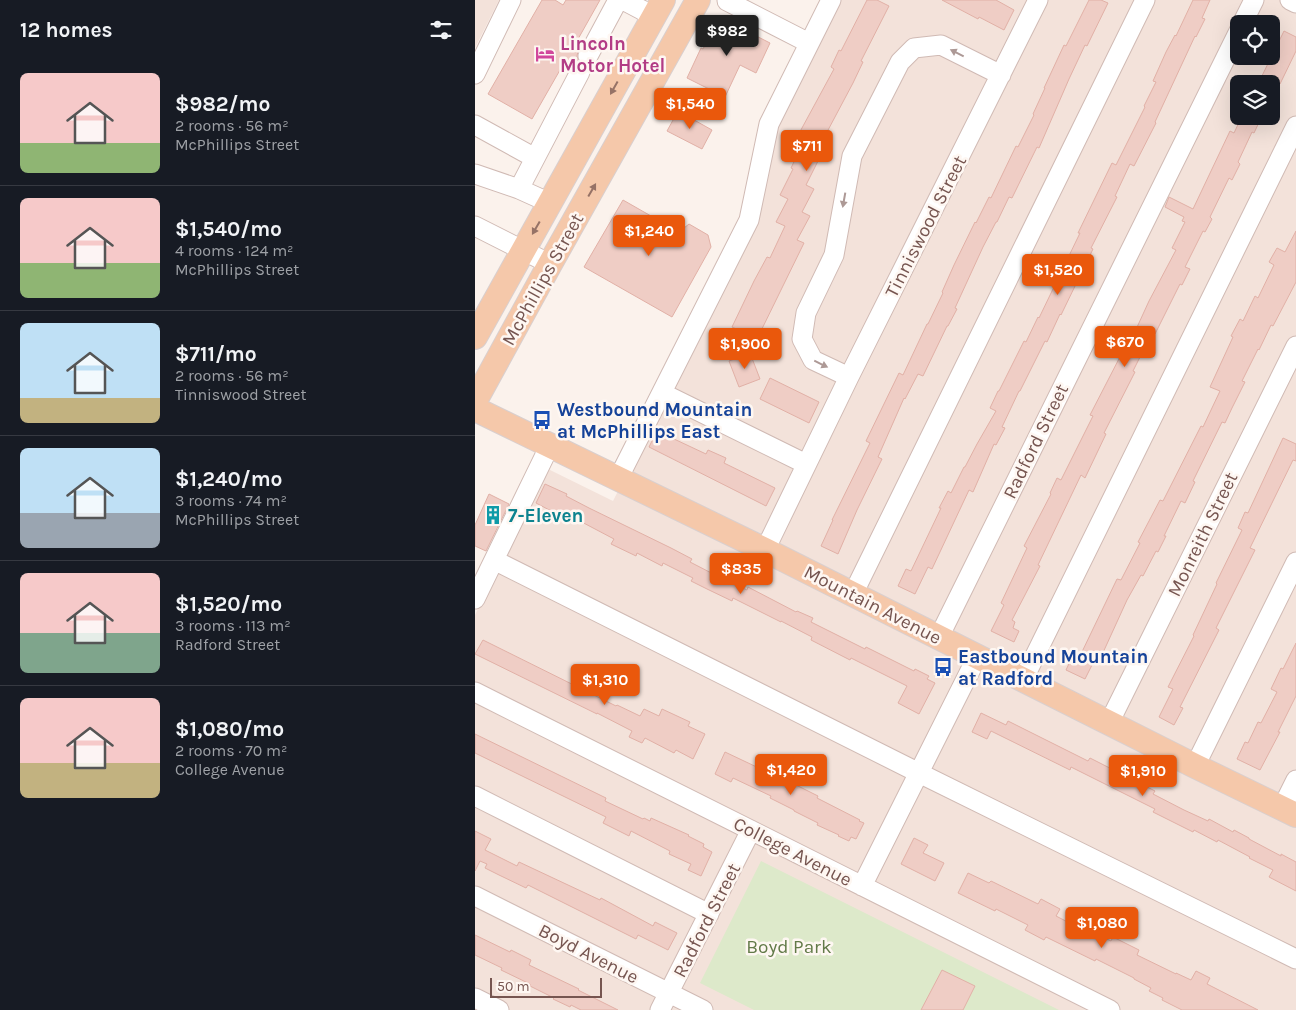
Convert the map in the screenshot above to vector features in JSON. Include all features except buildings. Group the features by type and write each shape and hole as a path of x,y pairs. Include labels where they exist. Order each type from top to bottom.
{"main road":[{"name":"McPhillips Street","path":"475,401 698,0"},
{"name":"McPhillips Street","path":"475,336 658,9"},
{"name":"Mountain Avenue","path":"475,409 765,550 1289,812"}],"street":[{"path":"475,74 511,0"},
{"path":"519,189 617,0"},
{"path":"623,0 642,10 658,9"},
{"path":"728,0 809,43"},
{"path":"618,479 749,220 769,124 831,0"},
{"name":"Tinniswood Street","path":"765,550 849,377 1038,0"},
{"path":"853,594 1145,0"},
{"path":"1246,15 1254,0"},
{"path":"1290,0 1296,3"},
{"path":"849,377 813,360 802,339 805,313 834,255 852,156 856,148 900,62 914,48 941,45 1001,75"},
{"name":"Radford Street","path":"939,637 1230,48"},
{"path":"475,125 535,158"},
{"path":"1023,680 1296,126"},
{"path":"475,174 519,189 550,203"},
{"path":"475,226 550,264"},
{"name":"Monreith Street","path":"1109,723 1296,346"},
{"path":"662,394 806,464"},
{"path":"475,599 550,445"},
{"path":"494,560 1296,959"},
{"path":"1195,766 1296,562"},
{"path":"862,886 977,657"},
{"name":"College Avenue","path":"475,692 1103,1008"},
{"path":"1289,812 1296,780"},
{"path":"475,796 709,914"},
{"name":"Radford Street","path":"660,1010 751,830"},
{"name":"Boyd Avenue","path":"475,896 703,1010"},
{"path":"475,998 499,1010"}],"shaded area":[{"path":"475,0 499,0 475,48"},
{"path":"831,0 1296,0 1296,1010 475,1010 475,615 546,468 613,501 756,217 772,117"}],"green space":[{"name":"Boyd Park","path":"761,861 1059,1010 754,1010 700,983"}],"place":[{"name":"Lincoln Motor Hotel","path":"545,54"},
{"name":"Westbound Mountain at McPhillips East","path":"542,420"},
{"name":"7-Eleven","path":"493,515"},
{"name":"Eastbound Mountain at Radford","path":"943,667"}]}
